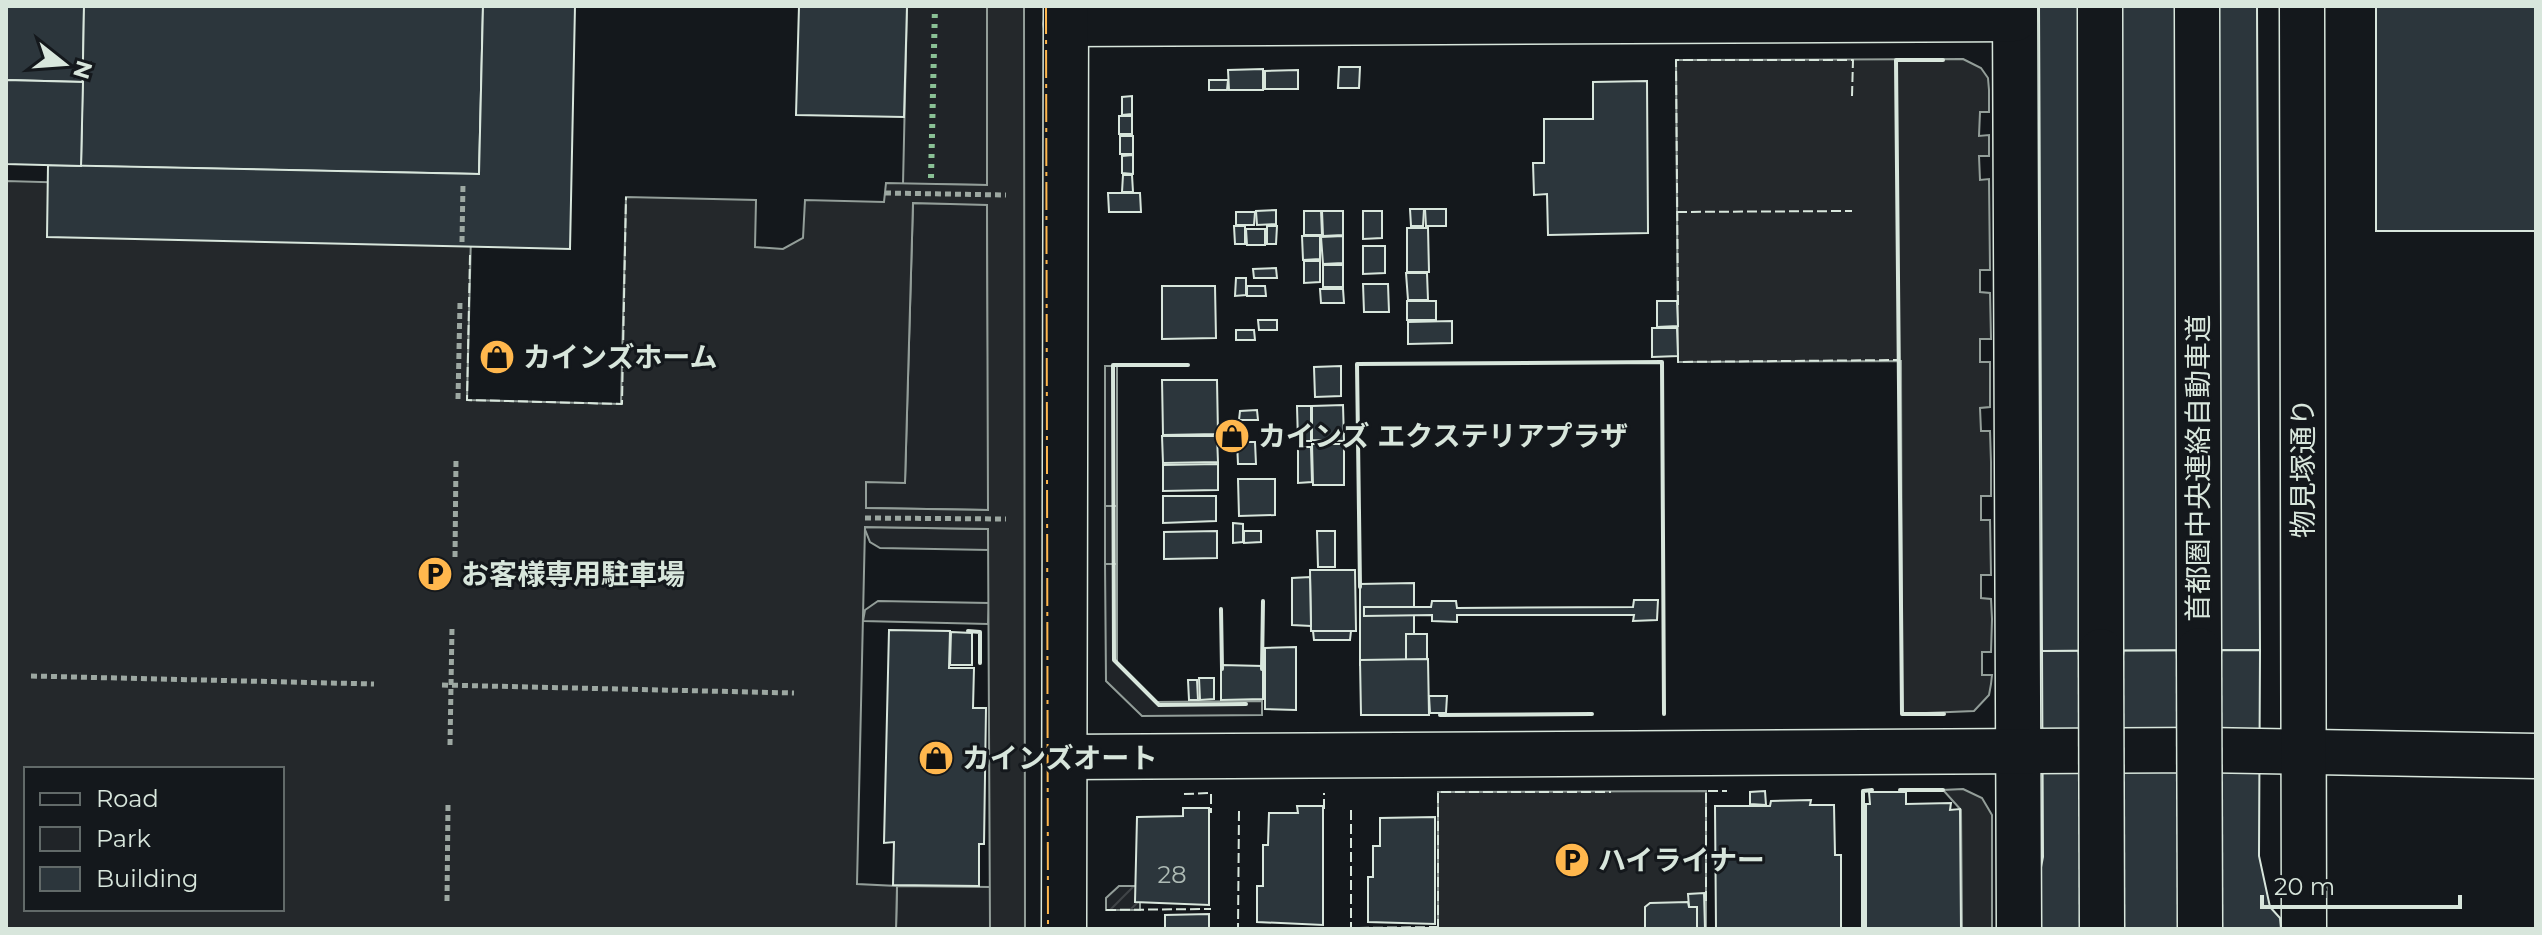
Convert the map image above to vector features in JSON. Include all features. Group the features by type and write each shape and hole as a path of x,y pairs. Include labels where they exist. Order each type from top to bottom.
{"main road":[{"path":"2100,6 2102,929"},
{"name":"首都圏中央連絡自動車道","path":"2197,6 2200,929"},
{"name":"物見塚通り","path":"2302,6 2304,929"},
{"path":"1064,929 1066,15 2015,13 2019,929"},
{"path":"1063,757 2018,751 2536,756"}],"path":[{"path":"462,242 463,183"},
{"path":"885,193 1006,195"},
{"path":"458,399 460,302"},
{"path":"455,557 456,458"},
{"path":"865,518 1006,519"},
{"path":"450,745 452,628"},
{"path":"31,676 374,684"},
{"path":"442,685 794,693"},
{"path":"447,901 448,804"}],"green space":[{"path":"907,6 987,6 987,185 903,184"},
{"path":"913,203 987,204 989,510 866,508 866,482 905,482"},
{"path":"1105,366 1117,366 1117,506 1105,506"},
{"path":"864,527 989,529 989,550 880,548 870,542"},
{"path":"1105,564 1117,564 1117,663 1156,702 1262,701 1262,715 1142,716 1106,681"},
{"path":"878,601 989,603 988,624 863,621 865,610"},
{"path":"897,886 990,887 990,929 896,929"},
{"path":"1119,886 1140,886 1140,910 1106,910 1106,898"}],"shaded area":[{"name":"お客様専用駐車場","path":"987,6 1024,6 1025,929 990,929 988,529 865,527 857,884 897,886 896,929 6,929 6,181 472,194 467,400 621,404 626,197 756,200 755,247 783,249 803,238 805,200 884,202 886,183 987,185","holes":["913,203 987,205 988,510 866,508 866,482 905,483"]},
{"path":"1963,59 1981,68 1988,78 1989,90 1989,112 1980,112 1979,136 1989,135 1989,156 1979,156 1980,180 1989,179 1990,270 1980,270 1980,292 1990,293 1991,339 1980,339 1980,362 1990,362 1990,407 1980,408 1981,431 1990,431 1991,462 1991,496 1981,496 1981,520 1990,520 1991,575 1981,575 1981,598 1991,599 1992,619 1991,652 1982,652 1982,675 1992,675 1989,695 1974,711 1902,714 1901,361 1678,362 1676,60"},
{"path":"1105,506 1117,506 1117,564 1105,564"},
{"path":"1963,789 1982,798 1992,815 1992,929 1962,929 1961,810 1943,790"},
{"name":"ハイライナー","path":"1706,791 1706,929 1438,929 1438,792"}],"building":[{"path":"6,6 84,6 83,82 6,80"},
{"path":"84,6 483,6 479,174 81,166"},
{"path":"483,6 575,6 570,249 47,237 48,165 479,174"},
{"path":"799,6 907,6 904,117 796,115"},
{"path":"2039,6 2257,6 2260,650 2042,651"},
{"path":"2376,6 2536,6 2536,231 2376,231"},
{"path":"1339,67 1360,67 1359,88 1338,88"},
{"path":"1263,69 1263,90 1229,90 1228,70"},
{"path":"1298,70 1298,89 1265,89 1265,71"},
{"path":"6,80 83,82 81,166 6,164"},
{"path":"1209,80 1228,80 1227,90 1209,90"},
{"path":"1647,81 1648,233 1548,235 1547,194 1534,195 1533,163 1544,163 1544,119 1593,119 1593,82"},
{"path":"1132,96 1132,114 1122,115 1122,97"},
{"path":"1119,116 1132,116 1132,134 1119,134"},
{"path":"1120,136 1133,136 1133,154 1120,154"},
{"path":"1133,155 1133,174 1122,173 1122,156"},
{"path":"1123,175 1132,175 1133,192 1122,192"},
{"path":"1108,193 1140,193 1141,212 1109,212"},
{"path":"1410,209 1424,209 1423,226 1411,226"},
{"path":"1425,209 1446,209 1446,226 1426,226"},
{"path":"1276,210 1276,224 1257,225 1256,211"},
{"path":"1304,211 1321,211 1322,235 1304,235"},
{"path":"1322,211 1343,211 1343,235 1323,236"},
{"path":"1363,211 1382,211 1382,238 1363,239"},
{"path":"1236,212 1255,212 1254,225 1236,225"},
{"path":"1234,226 1245,226 1245,244 1235,244"},
{"path":"1267,226 1277,226 1276,244 1267,244"},
{"path":"1407,228 1428,228 1429,272 1407,272"},
{"path":"1246,229 1265,229 1265,245 1247,245"},
{"path":"1302,236 1320,236 1320,259 1303,260"},
{"path":"1343,236 1343,263 1323,264 1321,237"},
{"path":"1363,246 1385,246 1385,273 1363,274"},
{"path":"1304,261 1320,261 1320,282 1304,283"},
{"path":"1323,265 1343,265 1343,287 1323,287"},
{"path":"1276,268 1277,278 1254,278 1253,269"},
{"path":"1406,273 1427,273 1428,300 1408,300"},
{"path":"1236,278 1246,278 1246,295 1235,296"},
{"path":"1363,284 1388,284 1389,312 1364,312"},
{"path":"1162,286 1215,286 1216,338 1162,339"},
{"path":"1247,286 1265,286 1266,296 1247,296"},
{"path":"1320,289 1343,289 1344,303 1321,303"},
{"path":"1407,301 1436,301 1436,320 1407,320"},
{"path":"1657,301 1677,301 1678,326 1657,327"},
{"path":"1258,320 1277,320 1277,330 1259,330"},
{"path":"1452,321 1452,343 1408,344 1408,322"},
{"path":"1652,328 1677,328 1678,356 1652,357"},
{"path":"1236,330 1254,330 1255,340 1236,340"},
{"path":"1341,366 1341,396 1315,397 1314,367"},
{"path":"1162,380 1217,380 1218,434 1163,435"},
{"path":"1343,405 1344,441 1312,440 1312,406"},
{"path":"1297,406 1311,406 1311,441 1298,441"},
{"path":"1257,410 1258,420 1239,420 1240,411"},
{"path":"1162,436 1217,436 1218,462 1163,463"},
{"path":"1237,442 1255,442 1256,464 1238,464"},
{"path":"1312,444 1344,444 1344,485 1313,485"},
{"path":"1298,447 1311,447 1312,482 1298,483"},
{"path":"1218,464 1218,490 1163,491 1163,465"},
{"path":"1238,479 1275,479 1275,515 1239,516"},
{"path":"1163,496 1216,496 1216,521 1163,523"},
{"path":"1233,523 1243,524 1243,542 1233,543"},
{"path":"1217,531 1217,558 1164,559 1164,532"},
{"path":"1244,531 1261,531 1261,542 1244,543"},
{"path":"1317,531 1335,531 1335,567 1318,567"},
{"path":"1310,570 1355,570 1356,631 1311,631"},
{"path":"1310,577 1311,626 1292,625 1292,578"},
{"path":"1414,583 1414,634 1406,634 1406,665 1360,665 1360,584"},
{"path":"1634,600 1658,600 1657,620 1633,621 1634,615 1457,615 1457,622 1432,621 1432,615 1364,616 1364,607 1431,607 1432,601 1456,601 1457,608 1633,607"},
{"path":"889,630 950,631 949,668 974,668 973,708 986,708 984,844 979,844 979,886 893,885 894,842 884,843"},
{"path":"1313,631 1351,631 1350,640 1314,640"},
{"path":"951,632 972,633 972,665 950,665"},
{"path":"1406,634 1427,634 1427,660 1406,660"},
{"path":"1296,647 1296,710 1265,709 1265,648"},
{"path":"2260,650 2259,856 2270,907 2280,918 2281,929 2029,929 2043,857 2042,651"},
{"path":"1428,659 1429,715 1361,715 1360,660"},
{"path":"1221,665 1263,666 1263,699 1221,700"},
{"path":"1199,678 1214,678 1214,699 1200,700"},
{"path":"1188,680 1197,680 1198,700 1189,700"},
{"path":"1429,696 1447,696 1446,713 1430,713"},
{"path":"1765,791 1766,805 1750,804 1750,792"},
{"path":"1869,792 1906,792 1906,804 1951,803 1950,810 1960,809 1961,929 1866,929 1866,804 1870,804"},
{"path":"1811,800 1810,805 1834,805 1835,855 1841,855 1841,929 1716,929 1715,806 1770,806 1771,801"},
{"path":"1297,806 1323,806 1323,925 1257,922 1257,886 1263,886 1263,845 1268,845 1269,813 1298,813"},
{"path":"1183,808 1209,808 1209,905 1135,902 1137,817 1183,816"},
{"path":"1435,817 1435,924 1368,922 1368,877 1373,877 1373,846 1380,846 1380,818"},
{"path":"1704,893 1705,929 1697,929 1697,907 1689,907 1688,894"},
{"path":"1688,902 1689,907 1697,907 1697,929 1645,929 1645,907 1650,903"},
{"path":"1209,914 1209,929 1165,929 1165,915"}],"hedge":[{"path":"931,178 935,6"}],"fence":[{"path":"1678,305 1676,60 1853,60 1852,96"},
{"path":"470,255 467,400 622,404 626,197"},
{"path":"1677,212 1852,211"},
{"path":"1678,353 1678,362 1897,360"},
{"path":"1706,901 1706,791 1727,791"},
{"path":"1438,929 1438,792 1611,792"},
{"path":"1184,794 1211,793 1211,813"},
{"path":"1324,793 1324,809"},
{"path":"1351,810 1351,928 1438,927"},
{"path":"1239,811 1238,929 1324,928"},
{"path":"1106,910 1211,909"}],"wall":[{"path":"1943,60 1896,60 1902,714 1944,714"},
{"path":"1360,587 1357,364 1662,362 1664,714"},
{"path":"1188,365 1113,365 1114,660 1159,705 1246,704"},
{"path":"1262,669 1263,601"},
{"path":"1221,609 1222,669"},
{"path":"968,631 980,632 980,663"},
{"path":"1440,715 1592,714"},
{"path":"1863,929 1863,791 1872,790"},
{"path":"1900,790 1943,790"}],"power":[{"path":"1046,6 1048,929"}],"place":[{"name":"カインズホーム","path":"497,357"},
{"name":"カインズ エクステリアプラザ","path":"1232,436"},
{"name":"お客様専用駐車場","path":"435,574"},
{"name":"カインズオート","path":"936,758"},
{"name":"ハイライナー","path":"1572,860"}]}
